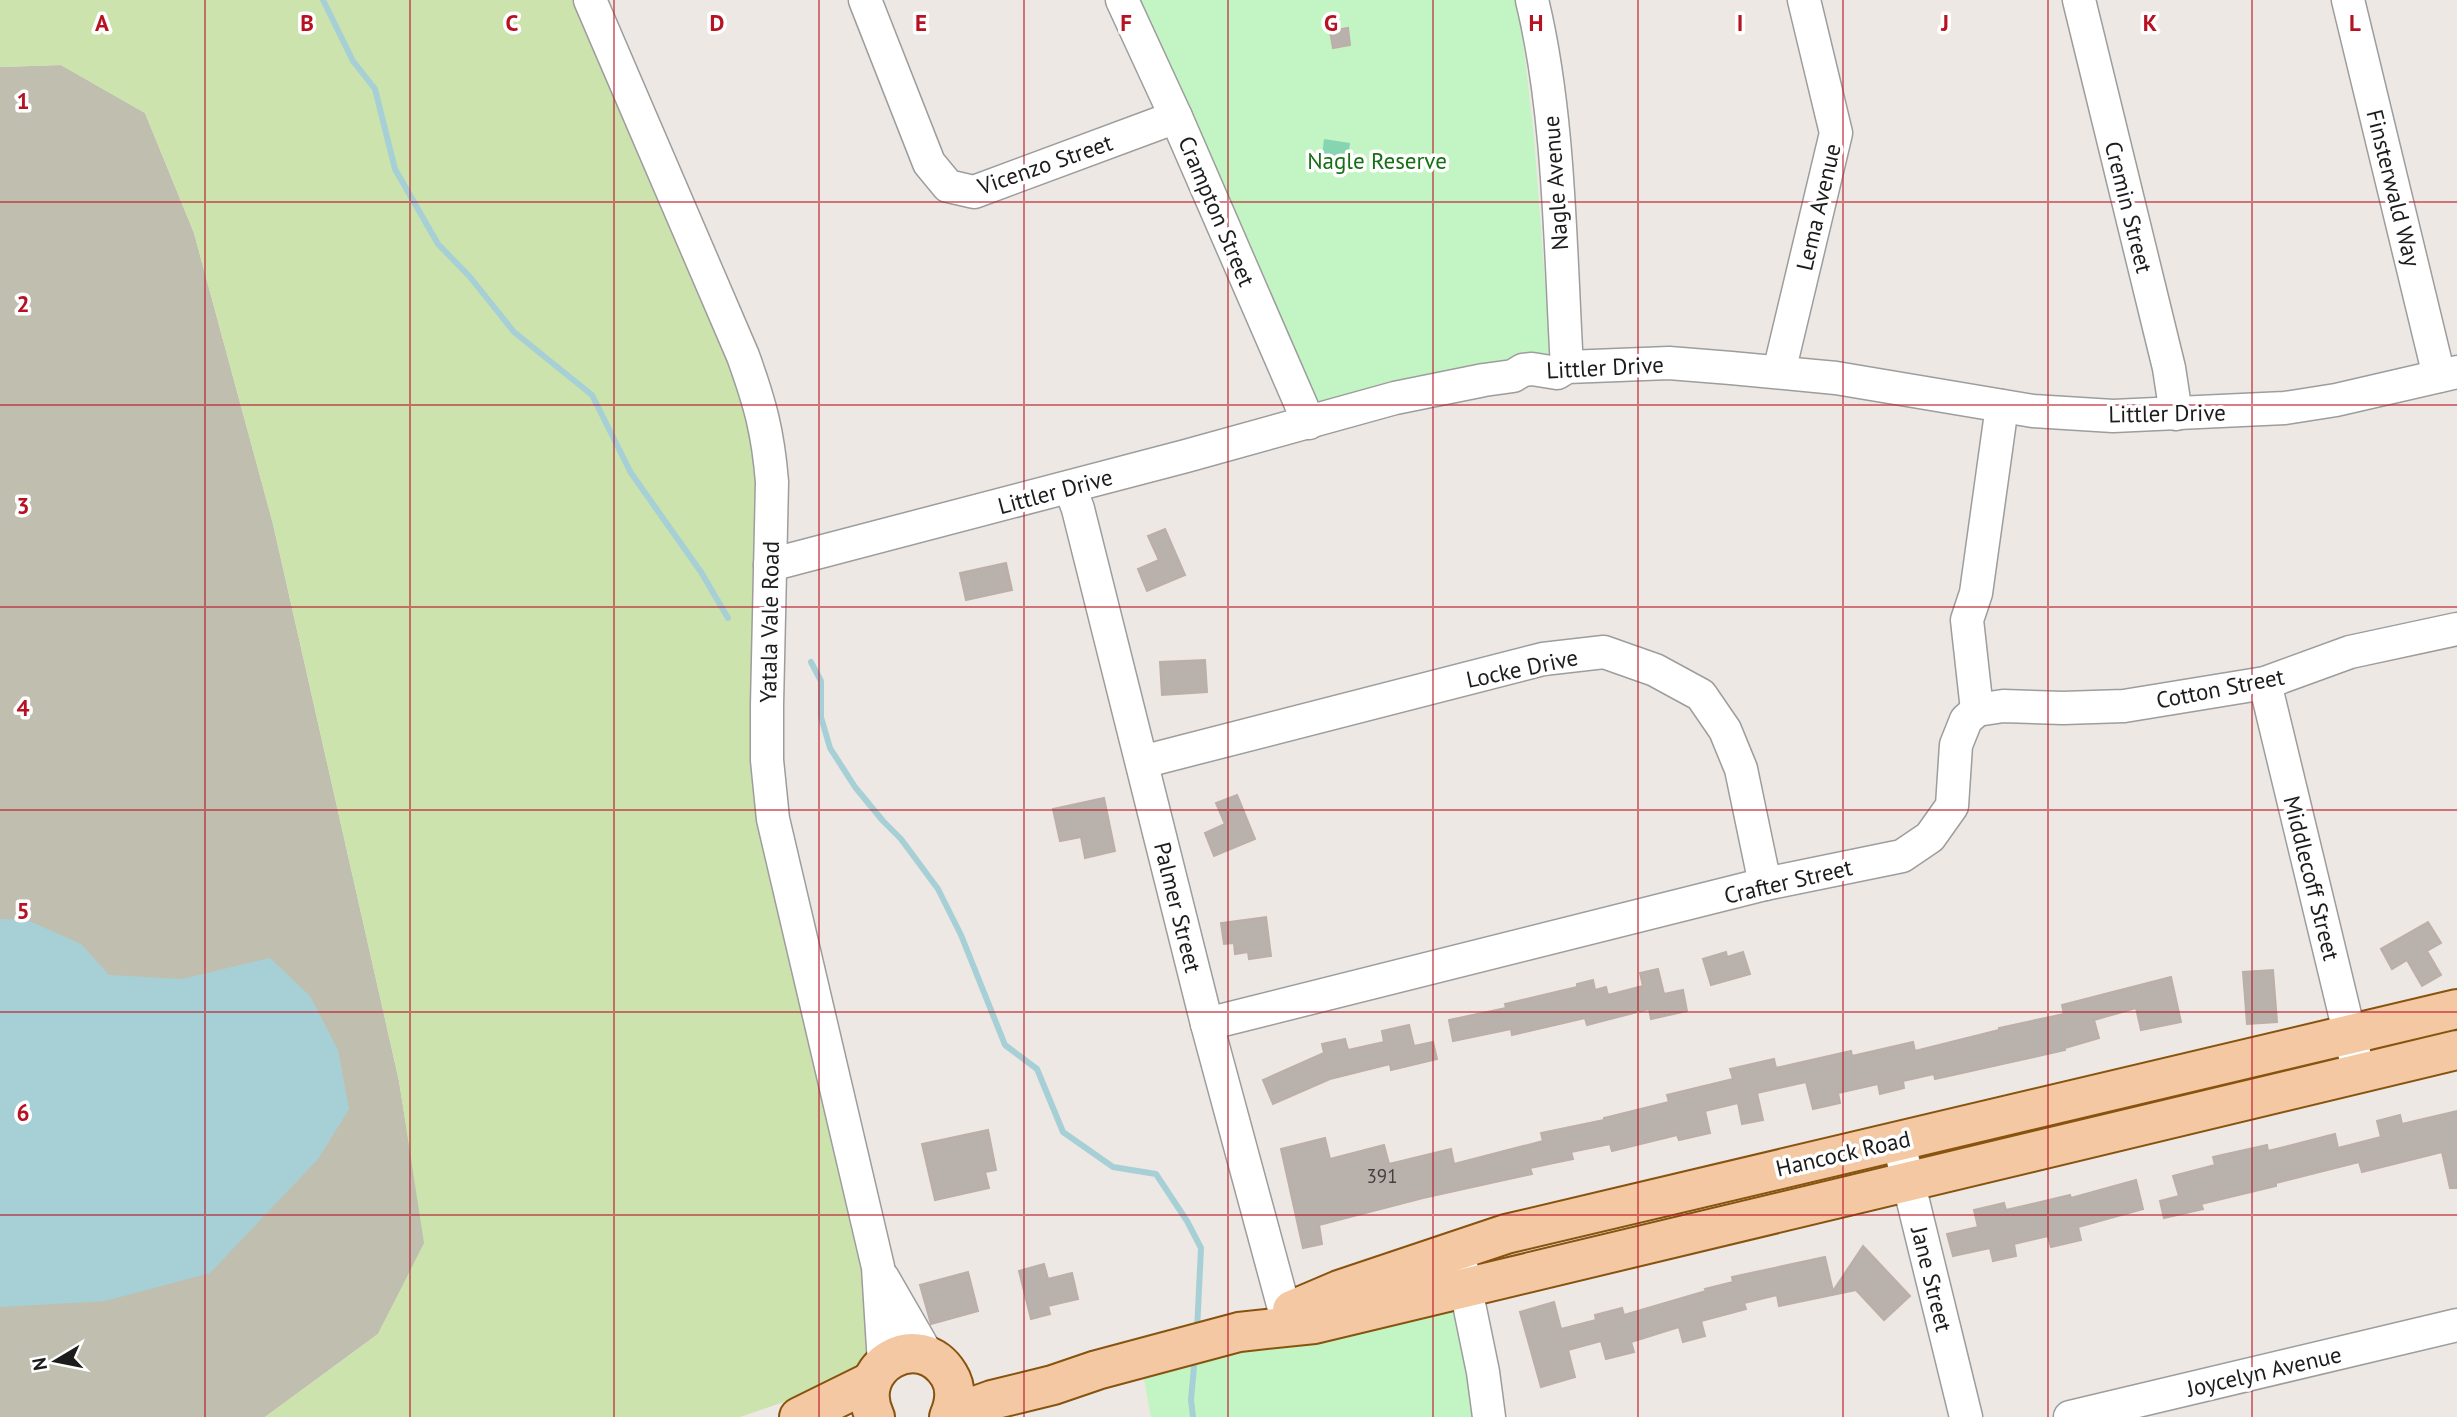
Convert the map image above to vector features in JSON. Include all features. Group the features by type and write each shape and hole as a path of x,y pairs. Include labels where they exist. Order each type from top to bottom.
{"main road":[{"name":"Hancock Road","path":"950,1416 992,1399 1053,1385 1097,1370 1287,1320 1339,1290 1506,1234 2457,1009"},
{"name":"Hancock Road","path":"1287,1320 1314,1324 2457,1050"},
{"name":"Hancock Road","path":"877,1387 895,1357 908,1353 938,1365 992,1380 1068,1367 1097,1370"},
{"path":"938,1365 954,1394 950,1416"},
{"path":"799,1417 877,1387"}],"street":[{"name":"Yatala Vale Road","path":"590,0 743,356 769,440 772,482 767,747 773,819 878,1268 884,1341 877,1387"},
{"name":"Vicenzo Street","path":"865,0 929,163 948,186 974,192 1177,117"},
{"name":"Crampton Street","path":"1122,0 1177,117 1309,423"},
{"name":"Nagle Avenue","path":"1532,0 1553,133 1567,367"},
{"name":"Lema Avenue","path":"1779,372 1836,133 1804,0"},
{"name":"Cremin Street","path":"2079,0 2169,368 2176,414"},
{"name":"Finsterwald Way","path":"2348,0 2448,374"},
{"name":"Littler Drive","path":"770,565 1395,398 1513,376 1523,370 1557,373 1567,367 1669,363 1836,378 2033,411 2113,416 2285,408 2336,400 2448,374"},
{"path":"1977,710 1967,620 1976,593 2002,406"},
{"name":"Palmer Street","path":"1070,487 1078,509 1208,1024 1287,1320"},
{"name":"Cotton Street","path":"1977,710 2003,706 2124,706 2265,683 2350,652 2457,629"},
{"name":"Locke Drive","path":"1142,762 1544,659 1604,652 1655,670 1701,695 1726,730 1741,769 1765,884"},
{"name":"Middlecoff Street","path":"2265,683 2359,1073"},
{"name":"Crafter Street","path":"1208,1024 1765,884 1902,856 1930,837 1952,806 1956,745 1966,720 1977,710"},
{"name":"Jane Street","path":"1898,1140 1965,1417"},
{"path":"1458,1250 1489,1417"},
{"name":"Yatala Vale Road","path":"878,1268 938,1365"},
{"name":"Joycelyn Avenue","path":"2070,1417 2457,1325"}],"shaded area":[{"path":"61,65 145,113 194,233 273,524 399,1081 425,1243 378,1334 265,1417 0,1417 0,67"}],"green space":[{"path":"0,0 590,0 769,440 767,760 890,1292 879,1369 740,1417 265,1417 378,1334 424,1243 399,1081 273,524 194,233 145,113 61,65 0,67"},
{"name":"Nagle Reserve","path":"1132,0 1515,0 1521,24 1534,137 1551,360 1314,406"},
{"path":"1324,139 1350,143 1347,167 1321,164"},
{"path":"1466,1286 1489,1417 1151,1417 1143,1374"}],"water":[{"path":"0,919 27,920 81,944 109,975 182,979 270,958 310,996 338,1050 349,1109 318,1159 210,1273 105,1301 0,1307"}],"building":[{"path":"1348,28 1350,45 1333,48 1330,31"},
{"path":"1165,529 1185,575 1147,591 1138,569 1159,560 1148,536"},
{"path":"1006,563 1012,590 966,600 960,573"},
{"path":"1205,660 1207,692 1162,695 1160,662"},
{"path":"1237,795 1255,839 1214,856 1205,833 1225,824 1216,803"},
{"path":"1104,798 1115,851 1085,858 1081,837 1060,841 1053,809"},
{"path":"1266,917 1271,956 1249,959 1248,952 1235,954 1234,943 1224,944 1221,923"},
{"path":"2428,922 2441,943 2427,951 2441,975 2422,986 2407,960 2392,969 2381,949"},
{"path":"1726,952 1727,957 1743,952 1750,974 1711,985 1703,959"},
{"path":"1658,969 1664,994 1683,990 1687,1011 1651,1019 1649,1009 1587,1025 1585,1018 1512,1035 1511,1029 1453,1041 1449,1020 1506,1008 1505,1004 1577,987 1577,984 1593,980 1595,990 1606,987 1608,995 1643,986 1640,973"},
{"path":"2273,970 2277,1022 2247,1024 2243,972"},
{"path":"2171,977 2181,1022 2141,1030 2136,1008 2094,1020 2099,1038 2065,1050 1935,1079 1934,1074 1903,1081 1904,1088 1880,1094 1878,1084 1838,1093 1840,1103 1813,1109 1806,1082 1757,1093 1763,1120 1742,1124 1738,1103 1705,1111 1710,1133 1679,1140 1677,1135 1612,1151 1610,1144 1571,1152 1573,1159 1530,1168 1532,1174 1319,1225 1322,1244 1303,1248 1281,1149 1325,1138 1330,1159 1384,1145 1389,1164 1451,1149 1454,1164 1543,1141 1541,1133 1604,1120 1669,1102 1667,1095 1733,1079 1730,1069 1774,1059 1776,1068 1851,1051 1852,1056 1913,1042 1915,1051 2064,1014 2062,1005"},
{"path":"1409,1025 1414,1046 1433,1042 1437,1059 1391,1070 1390,1064 1330,1079 1273,1104 1263,1080 1324,1053 1322,1044 1345,1039 1348,1050 1384,1042 1382,1031"},
{"path":"2457,1111 2457,1188 2450,1188 2442,1152 2362,1172 2359,1162 2201,1204 2203,1209 2164,1218 2160,1201 2179,1196 2173,1176 2215,1165 2213,1157 2267,1145 2268,1151 2335,1134 2338,1148 2381,1137 2377,1121 2400,1115 2402,1124"},
{"path":"988,1130 996,1170 985,1172 989,1188 935,1200 922,1144"},
{"path":"2136,1180 2143,1209 2078,1227 2081,1240 2051,1247 2048,1236 2014,1244 2016,1256 1993,1261 1990,1248 1953,1256 1947,1234 1978,1227 1974,1210 2004,1203 2006,1210 2070,1195 2071,1198"},
{"path":"1863,1246 1910,1296 1884,1320 1856,1290 1779,1306 1777,1295 1744,1303 1746,1309 1701,1321 1705,1336 1683,1342 1679,1327 1631,1342 1634,1352 1606,1359 1601,1341 1568,1350 1575,1377 1541,1387 1520,1312 1554,1302 1561,1329 1596,1320 1595,1315 1622,1308 1624,1315 1706,1291 1705,1289 1733,1282 1732,1277 1825,1257 1833,1291"},
{"path":"1044,1264 1048,1279 1072,1273 1078,1299 1048,1306 1050,1314 1031,1319 1019,1271"},
{"path":"968,1272 978,1311 931,1324 920,1285"}],"waterway":[{"path":"323,0 353,61 375,89 395,169 438,244 470,277 514,332 592,395 631,473 701,572 728,618"},
{"path":"811,662 821,681 821,717 830,748 855,787 901,839 938,889 961,935 1005,1045 1037,1069 1063,1132 1113,1167 1156,1174 1187,1221 1201,1248 1197,1331"},
{"path":"1193,1417 1191,1400 1195,1356"}]}
